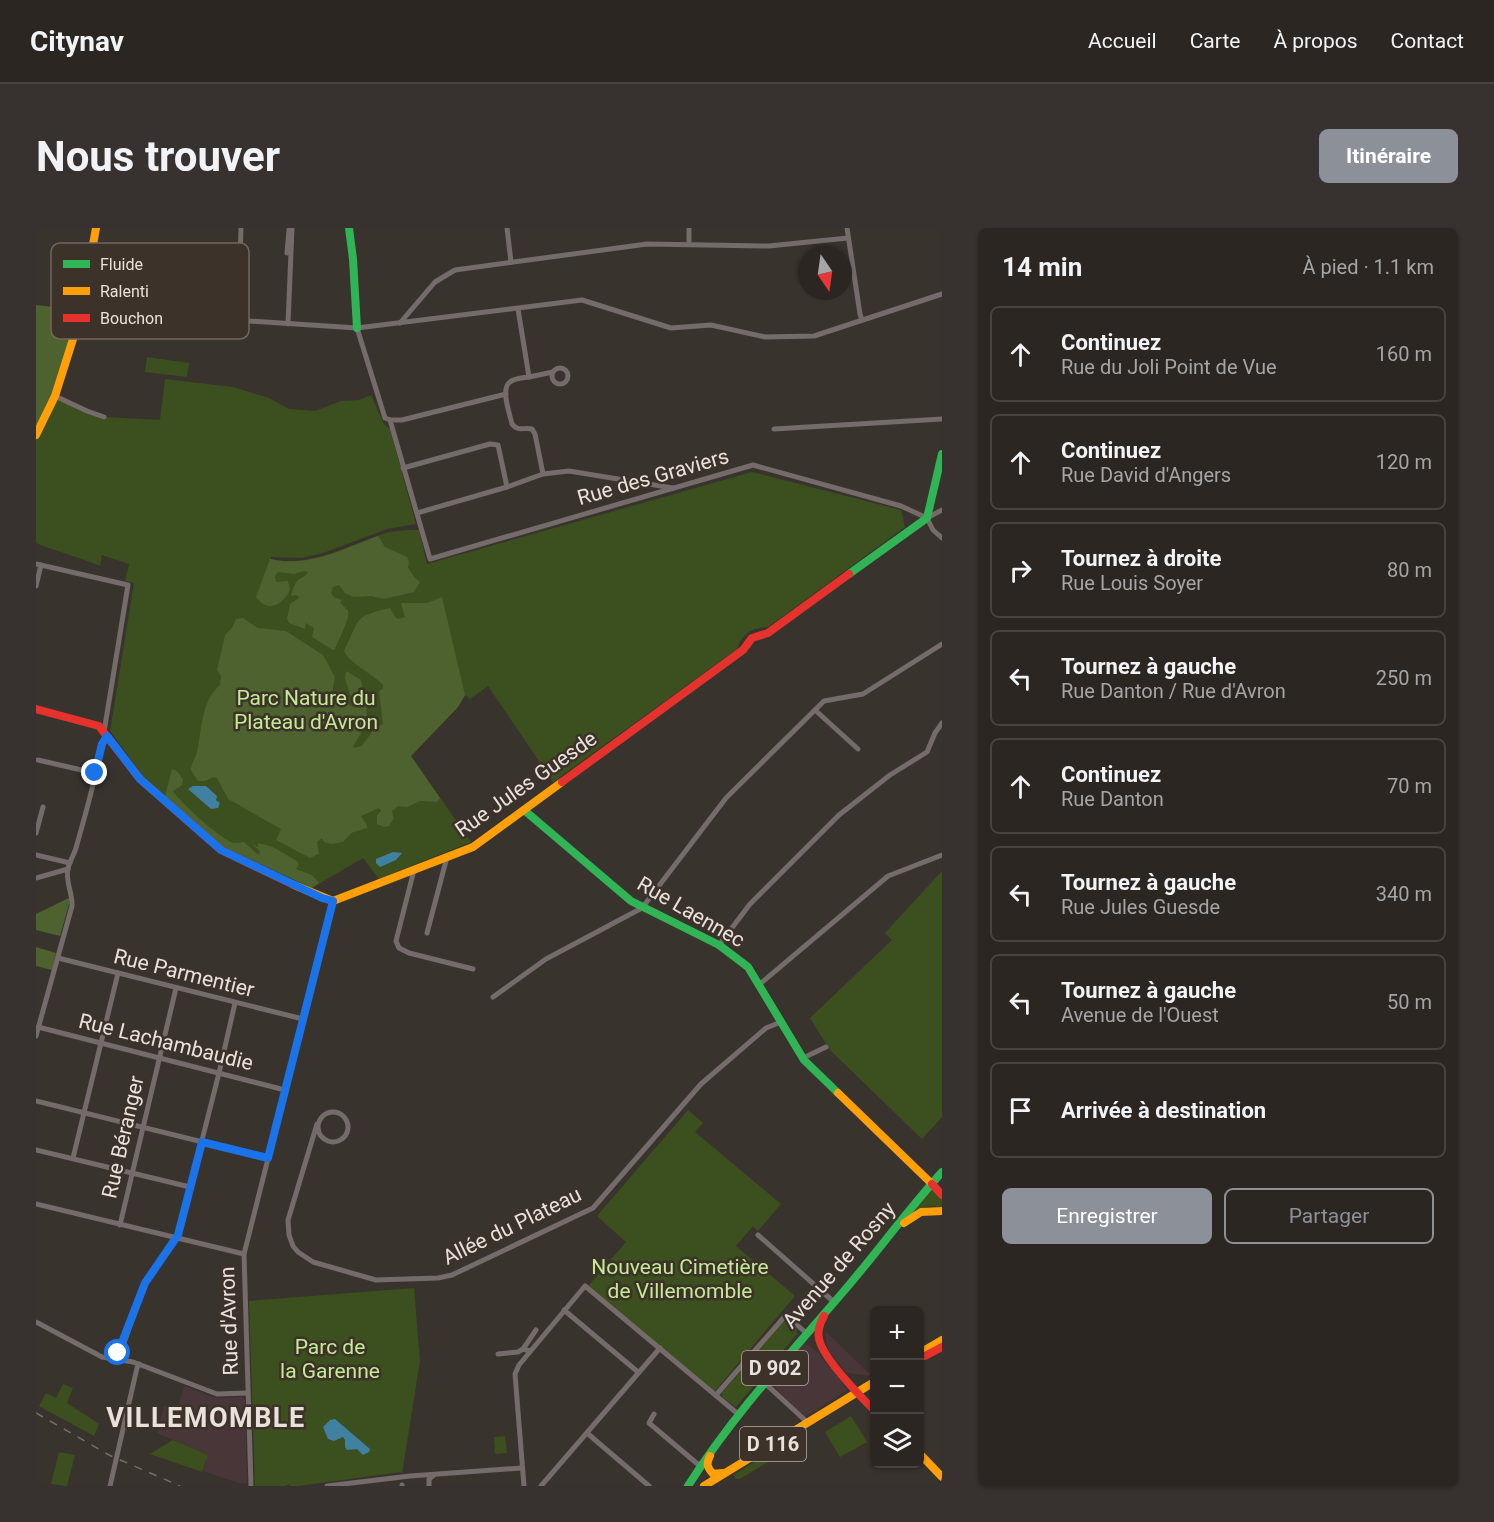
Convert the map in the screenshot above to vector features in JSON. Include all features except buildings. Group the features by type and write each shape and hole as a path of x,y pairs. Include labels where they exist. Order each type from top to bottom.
{"street":[{"path":"93,243 96,228"},
{"path":"241,228 241,243"},
{"path":"288,324 291,228"},
{"path":"287,253 291,228"},
{"path":"349,228 352,249 354,319 385,418 402,420 506,394"},
{"path":"507,228 511,262"},
{"path":"689,228 689,244"},
{"path":"847,228 862,320"},
{"path":"400,323 435,282 455,270 647,244 769,246 848,238"},
{"path":"249,322 357,328 582,300 671,328 711,325 765,337 814,336 942,294"},
{"path":"518,309 529,377"},
{"path":"36,435 55,396 72,339"},
{"path":"543,474 535,434 532,429 515,428 512,424 506,394 507,384 512,380 552,372"},
{"path":"55,396 104,417"},
{"path":"774,429 942,419"},
{"path":"390,420 418,514 543,474 569,471 675,488"},
{"path":"404,468 490,444 498,445 507,487"},
{"path":"942,454 927,518 933,530 942,538"},
{"name":"Rue des Graviers","path":"418,514 430,559 753,465 901,506 927,518"},
{"path":"927,518 942,510"},
{"name":"Rue Jules Guesde","path":"333,901 473,847 743,650 752,637 768,633 927,518"},
{"path":"36,586 39,565 128,585 105,734 69,866 68,877 73,895 72,906 36,1036"},
{"path":"493,997 546,959 642,908 726,798 824,702 863,694 942,644"},
{"path":"36,709 99,726 140,779 221,850 322,898 333,901"},
{"path":"815,710 858,749"},
{"path":"719,945 750,904 839,815 890,775 928,751 942,723"},
{"path":"38,760 95,773"},
{"path":"36,833 43,807"},
{"name":"Rue Laennec","path":"524,810 631,902 719,945 748,967 803,1058 942,1195"},
{"path":"36,855 69,866"},
{"path":"760,984 888,876 942,855"},
{"path":"427,933 447,856"},
{"path":"36,878 69,866"},
{"path":"414,870 396,941 399,948 409,953 473,969"},
{"name":"Rue d'Avron","path":"251,1486 244,1254 333,901"},
{"name":"Rue Parmentier","path":"58,958 303,1019"},
{"path":"73,1158 118,973"},
{"name":"Rue Béranger","path":"120,1225 176,988"},
{"path":"118,1360 145,1283 178,1235 235,1003"},
{"name":"Allée du Plateau","path":"317,1124 288,1220 289,1235 298,1252 313,1262 368,1279 445,1277 593,1208 695,1090 766,1028 781,1022"},
{"name":"Rue Lachambaudie","path":"38,1027 285,1090"},
{"path":"803,1058 826,1047"},
{"path":"36,1101 268,1158"},
{"path":"311,1147 315,1143 334,1142 345,1136 348,1129 343,1115 333,1112 323,1115 317,1124 319,1134 325,1141"},
{"path":"36,1150 190,1187"},
{"name":"D 902","path":"932,1184 942,1172"},
{"path":"932,1184 942,1181"},
{"name":"Avenue de Rosny","path":"687,1486 720,1437 764,1381 805,1332 834,1302 932,1184"},
{"path":"36,1204 244,1254"},
{"path":"883,1244 907,1220 920,1212 942,1211"},
{"path":"758,1235 834,1302 821,1321 819,1339 825,1352 870,1406"},
{"path":"524,1486 515,1374 530,1351 585,1286 738,1414"},
{"path":"564,1310 638,1372"},
{"path":"716,1395 786,1315 805,1332"},
{"path":"36,1322 102,1357 139,1364 217,1394 248,1393"},
{"path":"498,1354 518,1352 523,1349 536,1330"},
{"path":"924,1351 942,1340"},
{"path":"924,1357 942,1347"},
{"path":"541,1486 660,1348"},
{"path":"523,1349 530,1351"},
{"path":"743,1363 807,1422"},
{"path":"110,1486 136,1368 139,1364"},
{"path":"845,1376 854,1382 870,1384"},
{"name":"D 116","path":"704,1486 870,1385"},
{"path":"654,1414 649,1424 700,1466"},
{"path":"586,1433 649,1486"},
{"name":"D 902","path":"720,1437 709,1458 708,1468 713,1474 726,1472"},
{"path":"924,1458 942,1477"},
{"path":"327,1486 437,1474 522,1468"},
{"path":"694,1475 700,1473 706,1476 704,1486"},
{"path":"429,1486 429,1479 437,1474"}],"shaded area":[{"path":"825,1331 870,1376 847,1373 829,1351"},
{"path":"803,1344 809,1345 819,1354 846,1388 846,1391 805,1417 770,1383"},
{"path":"184,1386 216,1398 242,1397 245,1400 247,1483 239,1483 203,1471 208,1455 157,1433 164,1406 177,1410"}],"green space":[{"path":"36,305 51,307 51,339 72,339 55,396 36,435"},
{"path":"147,357 189,363 187,377 145,372"},
{"name":"Parc Nature du Plateau d'Avron","path":"165,379 233,387 269,398 289,409 315,411 341,401 359,400 371,395 384,424 390,429 416,524 387,529 326,552 302,558 271,557 271,559 286,561 315,558 386,533 419,530 427,564 752,472 901,510 905,527 768,627 749,632 737,649 553,782 488,686 470,699 465,695 458,707 411,756 471,842 379,879 363,858 312,888 222,846 143,776 110,731 134,583 125,581 129,564 102,555 100,566 36,543 36,435 55,396 104,417 160,420"},
{"path":"378,536 385,547 407,557 408,568 420,582 414,592 384,599 371,596 353,597 345,593 339,585 333,587 331,593 342,600 340,603 348,610 348,613 346,623 333,650 312,637 314,628 306,623 305,629 289,623 287,619 290,604 299,598 297,595 291,596 294,587 298,580 308,572 294,574 278,572 275,576 276,582 288,581 290,590 275,605 265,605 256,597 270,559 298,561 312,559"},
{"name":"Parc Nature du Plateau d'Avron","path":"442,597 465,695 458,707 411,756 440,798 437,802 420,801 407,807 398,806 392,811 394,818 389,826 384,827 377,824 377,815 381,811 379,808 361,816 367,828 351,833 343,842 332,844 324,842 322,838 317,842 319,854 310,858 276,840 281,829 228,799 217,778 198,781 191,768 197,752 203,716 209,699 220,685 221,676 217,670 225,635 232,628 236,619 243,618 258,628 286,631 323,655 335,677 332,693 324,702 326,707 335,700 340,700 355,708 345,679 346,671 361,680 367,716 364,728 353,748 362,746 374,729 383,724 379,692 383,685 351,660 344,651 356,625 359,620 369,614 390,608 399,619 405,617 401,603 427,603"},
{"path":"172,769 177,771 183,779 182,785 173,791 211,828 228,841 244,842 257,854 260,851 252,844 258,847 258,843 273,847 297,861 299,864 296,869 312,875 319,883 312,888 222,846 165,796"},
{"path":"942,871 942,1117 922,1139 830,1050 810,1018 892,940 885,933"},
{"path":"71,897 60,936 36,930 36,914"},
{"path":"36,947 56,953 52,970 36,966"},
{"name":"Nouveau Cimetière de Villemomble","path":"688,1110 703,1123 695,1132 781,1204 758,1231 753,1226 736,1246 795,1296 714,1392 588,1286 626,1242 597,1216"},
{"path":"933,1187 942,1197 942,1207 930,1206 914,1211"},
{"name":"Parc de la Garenne","path":"414,1288 420,1361 402,1474 401,1472 298,1486 290,1486 290,1484 255,1486 249,1301"},
{"path":"787,1321 797,1329 797,1334 765,1373 759,1373 750,1366 750,1360 783,1322"},
{"path":"743,1369 746,1369 758,1381 736,1407 722,1397 722,1393"},
{"path":"63,1384 73,1388 67,1403 99,1424 94,1436 39,1406 46,1393 56,1398"},
{"path":"851,1416 867,1442 840,1457 825,1432"},
{"path":"505,1436 507,1453 495,1454 494,1437"},
{"path":"173,1440 208,1455 202,1472 150,1454"},
{"path":"784,1444 786,1447 784,1452 740,1479 736,1479 733,1475"},
{"path":"59,1452 75,1455 67,1486 51,1484"}],"water":[{"path":"193,786 206,786 217,796 216,800 220,803 218,808 211,809 188,789"},
{"path":"393,852 402,853 396,860 380,867 376,863 376,859"},
{"path":"335,1419 370,1449 369,1452 363,1455 357,1449 347,1450 343,1437 334,1441 328,1439 323,1427 330,1420"}],"railway":[{"path":"36,1413 109,1455 180,1486"}],"traffic: fast":[{"path":"349,228 357,328"},
{"path":"849,574 927,518 942,454"},
{"path":"524,810 631,901 719,945 748,967 804,1060 838,1093"},
{"path":"688,1486 745,1408 942,1172"}],"traffic: slow":[{"path":"93,243 96,228"},
{"path":"36,435 55,396 73,339"},
{"path":"294,885 333,901 473,847 562,782"},
{"path":"838,1093 932,1184"},
{"path":"904,1223 921,1212 942,1211"},
{"path":"924,1351 942,1340"},
{"path":"704,1486 870,1384"},
{"path":"710,1456 709,1469 713,1474 722,1473"},
{"path":"924,1458 942,1477"}],"traffic: jam":[{"path":"562,782 743,650 752,638 768,633 849,574"},
{"path":"36,709 99,726 140,779 221,850 294,885"},
{"path":"932,1184 942,1195"},
{"path":"824,1316 818,1333 822,1347 842,1376 870,1406"},
{"path":"925,1356 942,1347"}],"district":[{"name":"VILLEMOMBLE","path":"206,1418"}],"route":[{"path":"95,773 102,744 107,736 140,779 221,850 322,898 333,901 268,1158 202,1142 178,1235 145,1283 118,1353"}]}
